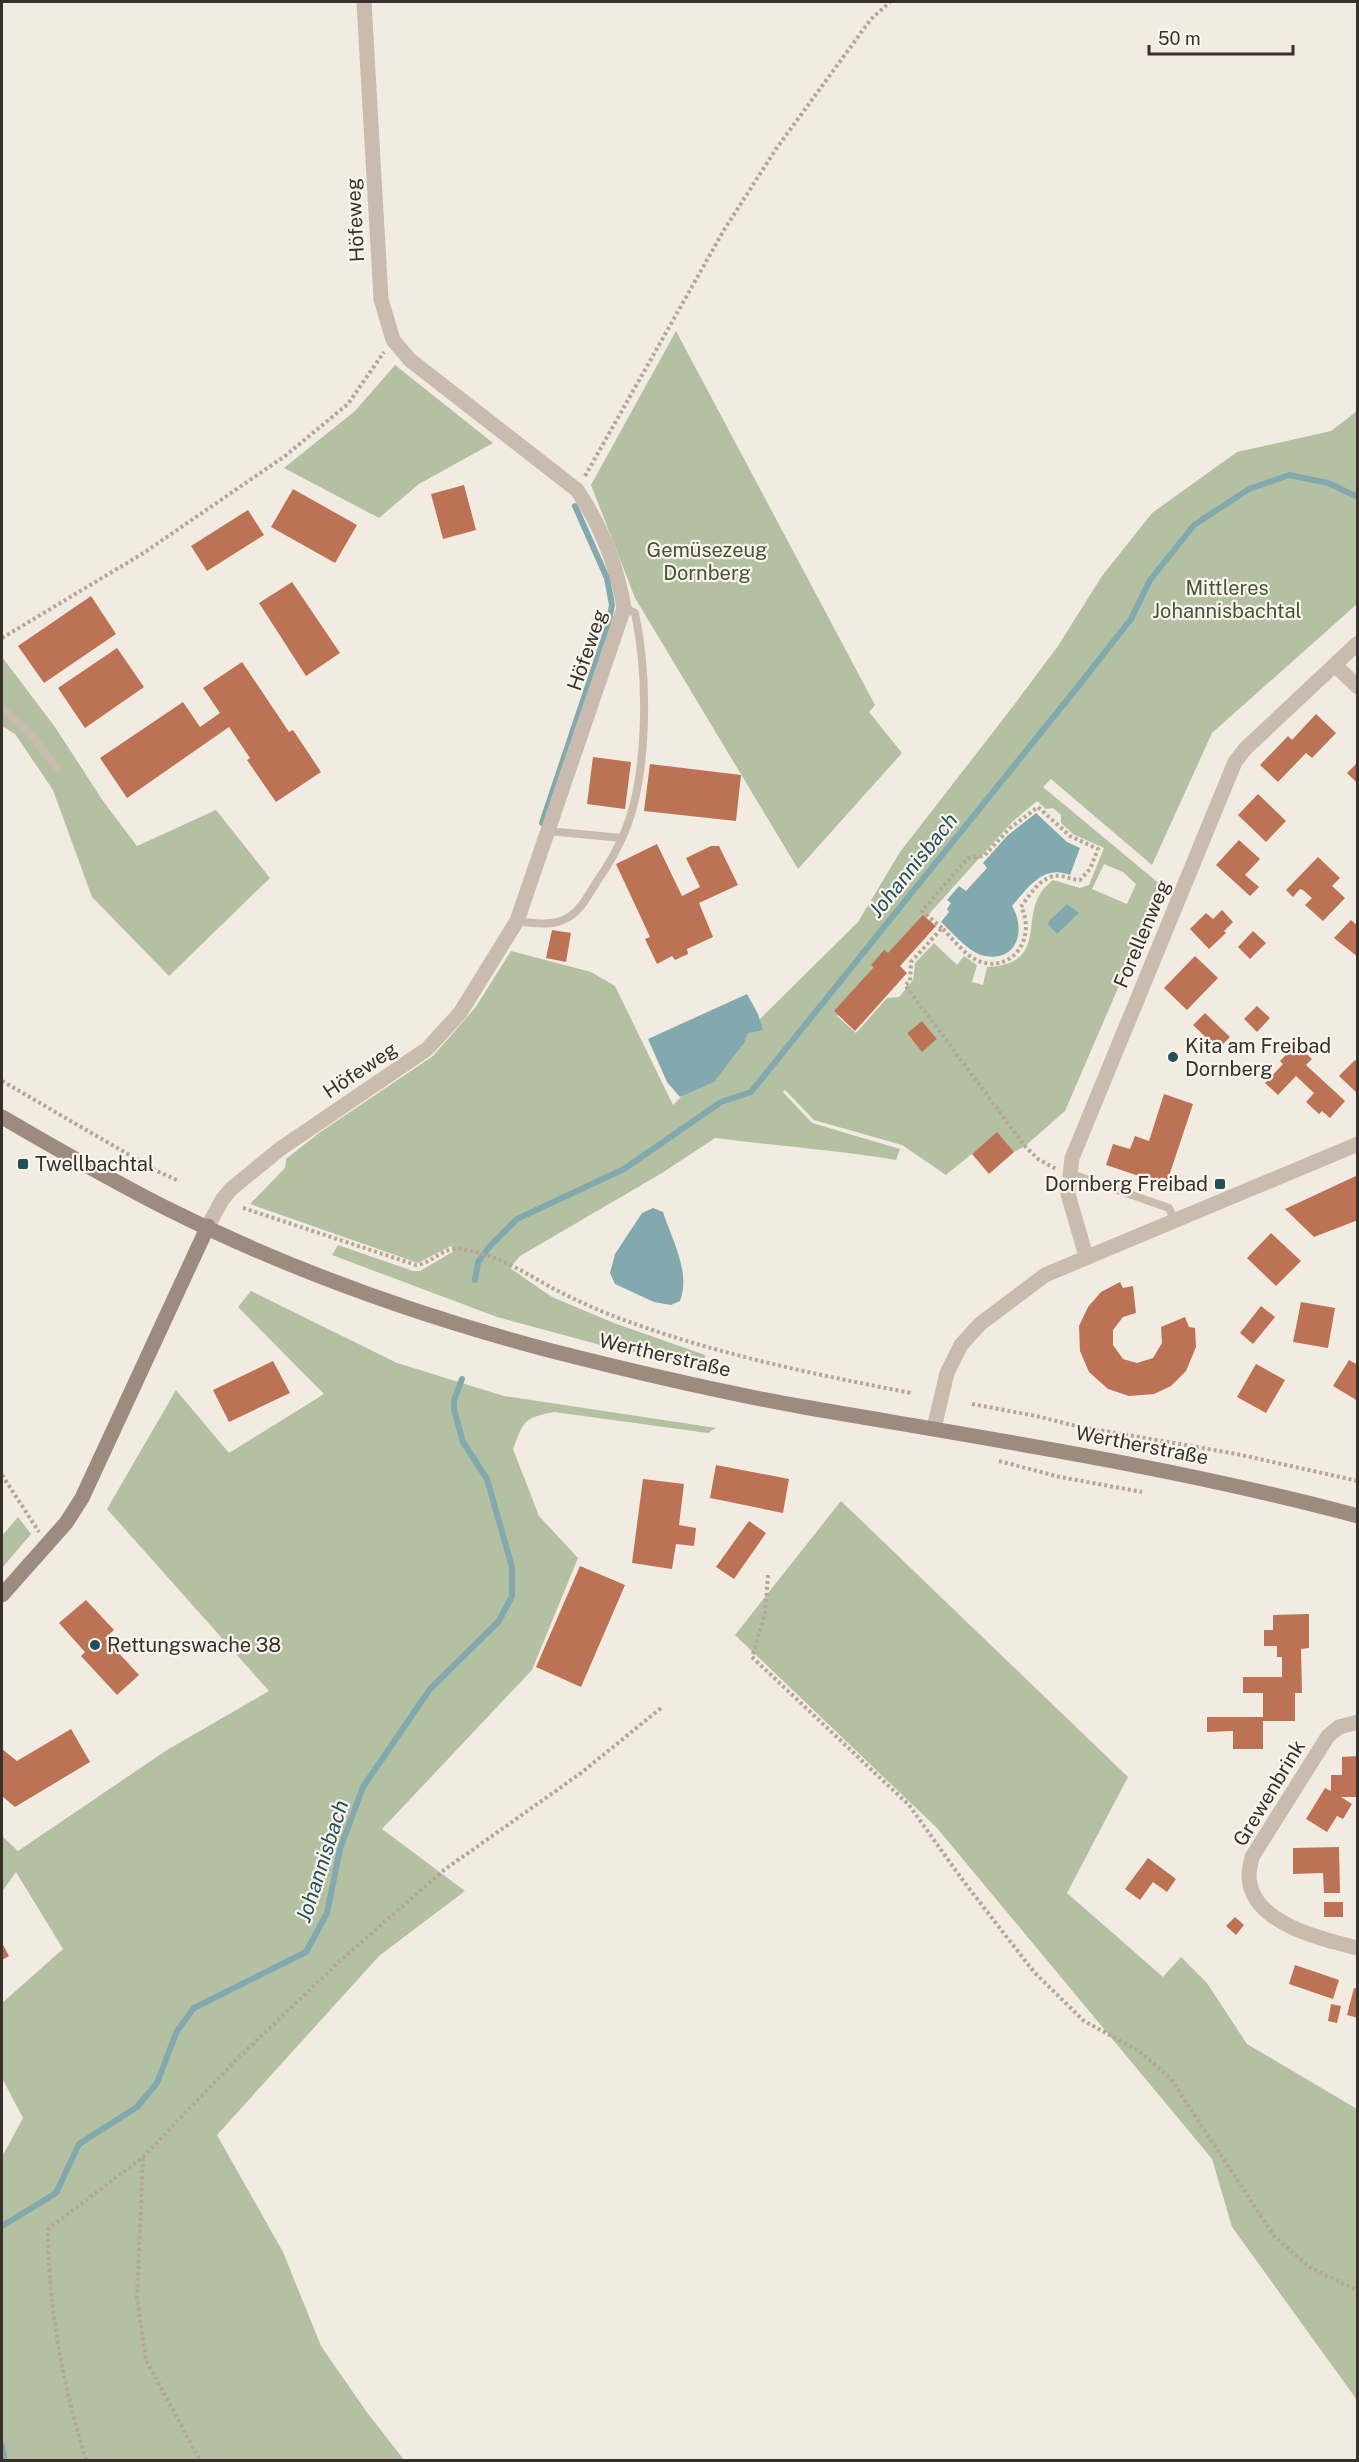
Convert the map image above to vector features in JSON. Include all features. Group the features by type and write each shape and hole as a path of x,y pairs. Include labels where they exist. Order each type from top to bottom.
{"main road":[{"name":"Wertherstraße","path":"2,1117 123,1185 208,1226 328,1279 391,1302 549,1350 801,1407 934,1428 1217,1481 1358,1516"},
{"path":"2,1594 66,1523 82,1498 208,1226"}],"street":[{"name":"Höfeweg","path":"208,1226 222,1200 242,1180 280,1149 427,1049 460,1013 517,921 624,608 619,581 608,548 590,509 577,490 410,360 393,339 381,299 364,2"},
{"name":"Forellenweg","path":"1086,1256 1071,1212 1068,1194 1068,1173 1072,1158 1235,762 1245,748 1358,644"},
{"path":"1335,665 1358,687"},
{"path":"934,1428 947,1373 961,1345 980,1324 1010,1299 1045,1275 1358,1144"},
{"name":"Grewenbrink","path":"1358,1722 1339,1727 1328,1736 1252,1857 1249,1875 1251,1887 1258,1902 1288,1926 1319,1939 1358,1948"}],"lane":[{"path":"517,921 539,924 563,920 580,908 622,838 636,795 643,732 640,637 635,614 624,608"},
{"path":"2,708 34,738 57,768"},
{"path":"548,831 622,838"},
{"path":"1068,1173 1169,1208 1174,1220"}],"path":[{"path":"577,490 617,423 724,230 763,169 871,19 890,2"},
{"path":"2,638 141,554 285,456 348,404 393,339"},
{"path":"1038,807 1070,836 1098,849 1090,869 1080,880 1053,875 1033,891 1021,907 1025,915 1025,940 1019,951 1008,960 983,962 974,959 942,928 922,911 968,858 984,856 1010,828 1038,807"},
{"path":"942,928 911,962 910,981 905,986 1024,1146 1038,1159 1068,1173"},
{"path":"2,1081 180,1182"},
{"path":"243,1208 416,1265 422,1265 451,1250 461,1250 506,1262 557,1291 615,1317 717,1350 787,1369 911,1393"},
{"path":"972,1404 1076,1426 1237,1454 1358,1481"},
{"path":"999,1461 1060,1477 1142,1491"},
{"path":"2,1475 40,1534"},
{"path":"768,1575 765,1613 752,1657 909,1805 964,1882 1034,1972 1084,2021 1139,2051 1171,2079 1274,2236 1311,2268 1358,2291"},
{"path":"86,2460 69,2406 48,2274 48,2229 143,2157 259,2038 341,1960 444,1870 580,1773 661,1708"},
{"path":"143,2157 137,2298 146,2360 200,2460"}],"green space":[{"name":"Gemüsezeug Dornberg","path":"676,331 875,705 869,712 902,753 798,869 635,598 591,485"},
{"path":"395,365 493,443 419,484 379,518 284,468 355,411"},
{"name":"Mittleres Johannisbachtal","path":"1357,411 1357,604 1212,733 1152,865 1051,779 1043,787 1162,886 1065,1111 1025,1146 1014,1152 997,1133 946,1175 902,1145 814,1120 785,1090 783,1092 812,1123 900,1149 896,1160 715,1138 662,1173 520,1256 510,1268 552,1297 614,1323 705,1355 704,1365 608,1347 497,1317 332,1255 338,1245 413,1271 420,1271 454,1251 451,1246 418,1263 250,1204 285,1168 286,1159 319,1133 433,1056 475,1008 511,951 591,972 615,986 673,1105 858,922 900,852 1058,646 1102,576 1152,513 1237,452 1331,431","holes":["1037,801 1046,809 1053,808 1061,815 1061,823 1073,834 1104,848 1089,885 1080,888 1053,880 1041,892 1035,906 1027,946 1021,956 1008,963 987,967 983,985 972,982 977,965 964,956 957,965 934,943 915,963 913,980 899,997 887,998 856,1033 837,1016 1012,822","1104,864 1123,872 1136,884 1127,904 1092,889","922,1021 937,1039 922,1051 907,1033"]},
{"path":"2,657 55,727 103,801 137,846 216,810 270,878 169,976 92,897 53,790 15,734 2,726"},
{"path":"251,1291 397,1363 504,1396 716,1428 708,1433 554,1412 536,1416 526,1422 513,1449 539,1516 578,1558 532,1670 382,1829 465,1891 379,1956 217,2135 283,2252 321,2346 366,2411 404,2460 7,2460 2,2448 2,2157 23,2118 2,2078 2,2003 63,1949 16,1872 2,1892 2,1836 18,1851 167,1750 269,1691 107,1509 176,1390 229,1453 324,1394 238,1307"},
{"path":"841,1501 1128,1777 1067,1893 1163,1977 1181,1957 1207,1983 1247,2044 1357,2109 1357,2400 1232,2227 1212,2159 937,1828 735,1635"},
{"path":"18,1517 31,1534 2,1568 2,1536"}],"water":[{"path":"1036,813 1067,842 1080,848 1070,875 1060,872 1044,875 1030,885 1012,906 1018,924 1018,934 1012,949 996,957 979,954 961,942 941,922 949,912 947,909 951,903 947,900 959,886 966,891 987,868 983,863 1007,836"},
{"path":"1067,904 1079,913 1057,934 1048,924 1049,921"},
{"path":"747,994 758,1014 763,1030 748,1033 744,1043 714,1082 680,1097 667,1082 648,1039"},
{"path":"653,1208 663,1212 682,1267 683,1290 680,1301 671,1305 654,1302 615,1284 610,1273 615,1254 642,1213"}],"building":[{"path":"464,485 476,530 443,539 431,494"},
{"path":"293,489 357,525 335,563 271,527"},
{"path":"248,510 264,535 207,571 191,546"},
{"path":"292,582 340,653 306,676 259,603"},
{"path":"91,596 116,634 44,683 18,646"},
{"path":"117,648 144,687 85,728 58,688"},
{"path":"242,662 289,732 293,730 321,772 276,802 247,760 250,758 229,727 127,798 100,758 183,702 200,727 220,713 203,688"},
{"path":"1316,714 1336,733 1312,758 1306,753 1278,782 1260,765 1288,736 1292,740"},
{"path":"593,757 631,762 625,809 587,804"},
{"path":"1358,762 1358,784 1347,773"},
{"path":"650,764 741,775 736,821 644,811"},
{"path":"1258,794 1286,821 1266,842 1238,815"},
{"path":"1239,840 1260,859 1245,875 1259,887 1250,896 1216,865"},
{"path":"657,844 682,896 700,887 686,858 711,846 719,846 738,885 699,903 713,937 687,949 688,954 675,960 672,956 657,964 645,939 650,937 616,864"},
{"path":"1318,857 1340,878 1332,886 1345,898 1323,921 1305,905 1312,898 1303,890 1300,889 1293,897 1286,890"},
{"path":"1222,910 1233,922 1224,931 1226,933 1209,949 1190,929 1206,913 1213,919"},
{"path":"923,915 936,926 900,966 907,973 855,1031 834,1011 874,967 871,965 884,950 888,953"},
{"path":"1351,920 1358,926 1358,957 1334,938"},
{"path":"552,930 571,933 566,962 546,958"},
{"path":"1253,931 1266,943 1250,959 1238,947"},
{"path":"1195,956 1218,978 1187,1010 1164,988"},
{"path":"1257,1006 1270,1018 1257,1032 1244,1019"},
{"path":"1205,1013 1230,1037 1218,1049 1193,1025"},
{"path":"922,1021 937,1039 922,1052 907,1033"},
{"path":"1296,1044 1312,1059 1306,1065 1345,1101 1330,1118 1322,1111 1319,1114 1306,1102 1314,1093 1296,1076 1278,1095 1265,1083 1283,1064 1280,1061"},
{"path":"1355,1060 1358,1062 1358,1094 1339,1076"},
{"path":"1164,1094 1193,1104 1166,1185 1106,1165 1113,1144 1130,1149 1135,1136 1149,1141"},
{"path":"997,1132 1014,1152 989,1174 972,1154"},
{"path":"1358,1175 1358,1220 1314,1237 1285,1209"},
{"path":"1271,1233 1301,1261 1276,1286 1247,1258"},
{"path":"1120,1282 1123,1288 1133,1286 1136,1313 1123,1317 1113,1330 1113,1345 1123,1359 1137,1363 1153,1358 1162,1343 1161,1327 1185,1317 1189,1327 1195,1328 1196,1347 1186,1371 1171,1386 1154,1394 1129,1396 1108,1389 1089,1372 1080,1351 1079,1326 1088,1307 1101,1292"},
{"path":"1301,1302 1335,1308 1328,1348 1293,1342"},
{"path":"1261,1306 1275,1317 1253,1344 1240,1333"},
{"path":"1349,1360 1358,1365 1358,1401 1333,1386"},
{"path":"273,1361 290,1393 229,1422 213,1390"},
{"path":"1256,1364 1285,1380 1266,1413 1237,1397"},
{"path":"716,1465 789,1479 783,1513 710,1498"},
{"path":"643,1479 684,1484 679,1525 696,1528 694,1546 676,1544 672,1569 632,1563"},
{"path":"749,1521 766,1533 734,1579 716,1567"},
{"path":"580,1566 625,1585 581,1687 536,1667"},
{"name":"Rettungswache 38","path":"86,1600 114,1630 105,1638 139,1675 117,1695 81,1656 85,1652 59,1623"},
{"path":"1309,1614 1309,1648 1301,1649 1302,1693 1295,1693 1295,1721 1263,1721 1263,1749 1233,1749 1233,1731 1207,1732 1207,1717 1263,1717 1263,1693 1243,1693 1243,1677 1282,1677 1282,1657 1277,1657 1277,1646 1264,1646 1264,1630 1273,1630 1273,1615"},
{"path":"71,1729 90,1762 15,1807 2,1796 2,1749 17,1761"},
{"path":"1358,1756 1358,1797 1341,1797 1352,1804 1343,1819 1337,1816 1327,1832 1306,1819 1325,1788 1331,1791 1331,1775 1342,1775 1342,1757"},
{"path":"1339,1847 1340,1893 1324,1893 1323,1873 1293,1874 1293,1848"},
{"path":"1148,1858 1176,1879 1167,1892 1153,1882 1140,1900 1125,1889"},
{"path":"1324,1902 1343,1902 1343,1917 1324,1917"},
{"path":"1235,1917 1244,1925 1236,1935 1226,1926"},
{"path":"2,1943 9,1956 2,1960"},
{"path":"1295,1965 1339,1980 1333,1999 1289,1984"},
{"path":"1354,1988 1358,1989 1358,2018 1347,2015"},
{"path":"1331,2004 1341,2006 1337,2023 1328,2021"}],"waterway":[{"name":"Johannisbach","path":"475,1280 478,1262 490,1246 517,1219 624,1169 721,1102 751,1092 1131,619 1150,580 1194,525 1249,489 1289,475 1328,483 1358,497"},
{"path":"542,823 608,626 612,605 607,578 575,506"},
{"name":"Johannisbach","path":"2,2226 56,2193 79,2144 137,2107 157,2083 177,2031 194,2008 306,1952 327,1913 340,1849 363,1787 430,1689 499,1621 512,1596 512,1567 487,1479 463,1442 454,1410 454,1400 462,1379"},
{"name":"Johannisbach","path":"2,2446 3,2460"}],"place":[{"name":"Kita am Freibad Dornberg","path":"1173,1057"},
{"name":"Twellbachtal","path":"23,1164"},
{"name":"Dornberg Freibad","path":"1220,1184"},
{"name":"Rettungswache 38","path":"95,1645"}]}
